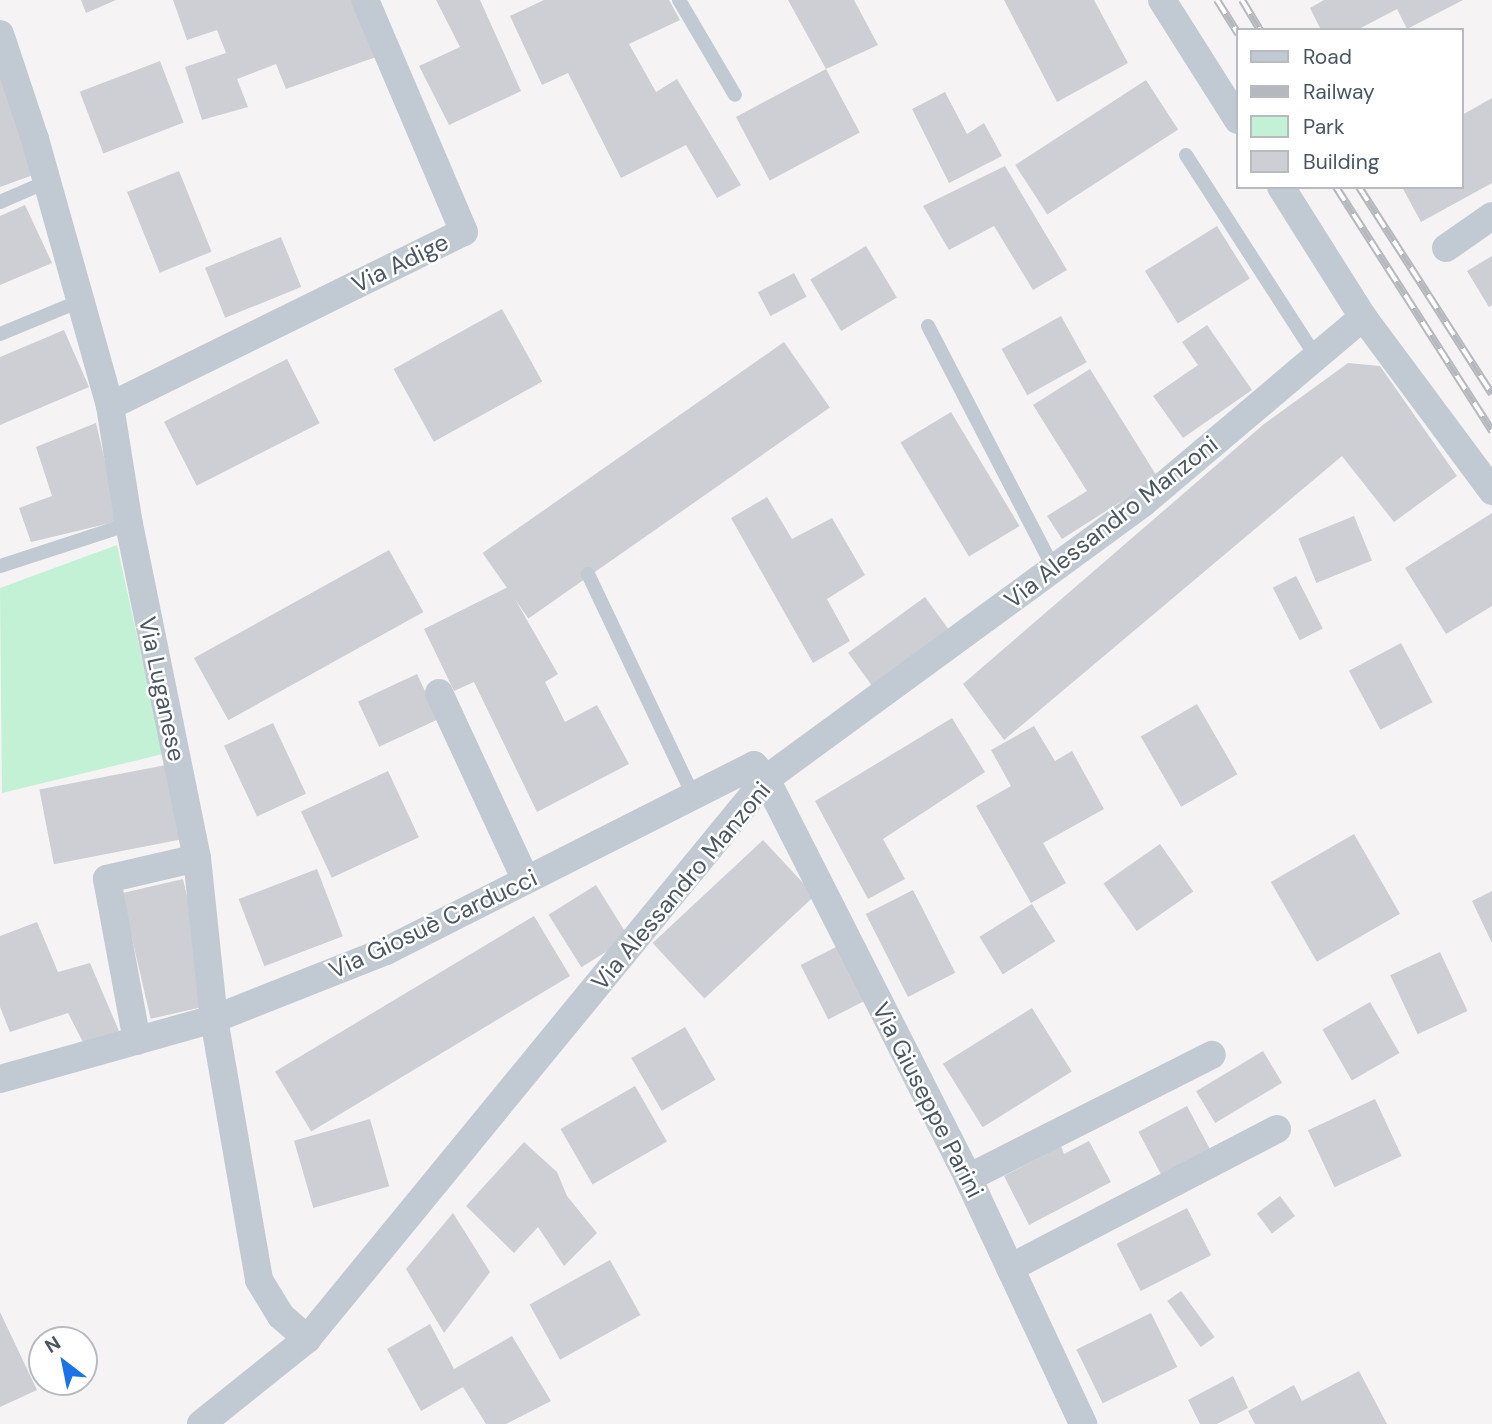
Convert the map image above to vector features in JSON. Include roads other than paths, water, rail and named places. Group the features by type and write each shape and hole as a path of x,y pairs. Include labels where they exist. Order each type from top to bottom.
{"street":[{"name":"Via Adige","path":"110,407 464,232 365,0"},
{"path":"1162,0 1236,117"},
{"name":"Via Luganese","path":"0,34 46,181 110,407 129,524 197,858 214,1018 259,1280 281,1316 307,1339"},
{"path":"1282,189 1363,317 1492,491"},
{"path":"1446,248 1492,216"},
{"name":"Via Alessandro Manzoni","path":"201,1424 307,1339 766,779 1143,503 1363,317"},
{"path":"439,693 526,880"},
{"name":"Via Giosuè Carducci","path":"0,1079 214,1018 386,951 754,765 766,779"},
{"name":"Via Giuseppe Parini","path":"766,779 968,1178 1083,1424"},
{"path":"137,1041 107,879 197,858"},
{"path":"968,1178 1212,1055"},
{"path":"1010,1268 1277,1129"}],"lane":[{"path":"679,0 735,95"},
{"path":"1186,155 1316,357"},
{"path":"0,202 46,181"},
{"path":"0,334 80,301"},
{"path":"928,326 1054,569"},
{"path":"0,566 129,524"},
{"path":"587,574 693,795"}],"railway":[{"path":"1217,0 1236,31"},
{"path":"1242,0 1259,28"},
{"path":"1337,189 1492,431"},
{"path":"1360,189 1492,394"}]}
